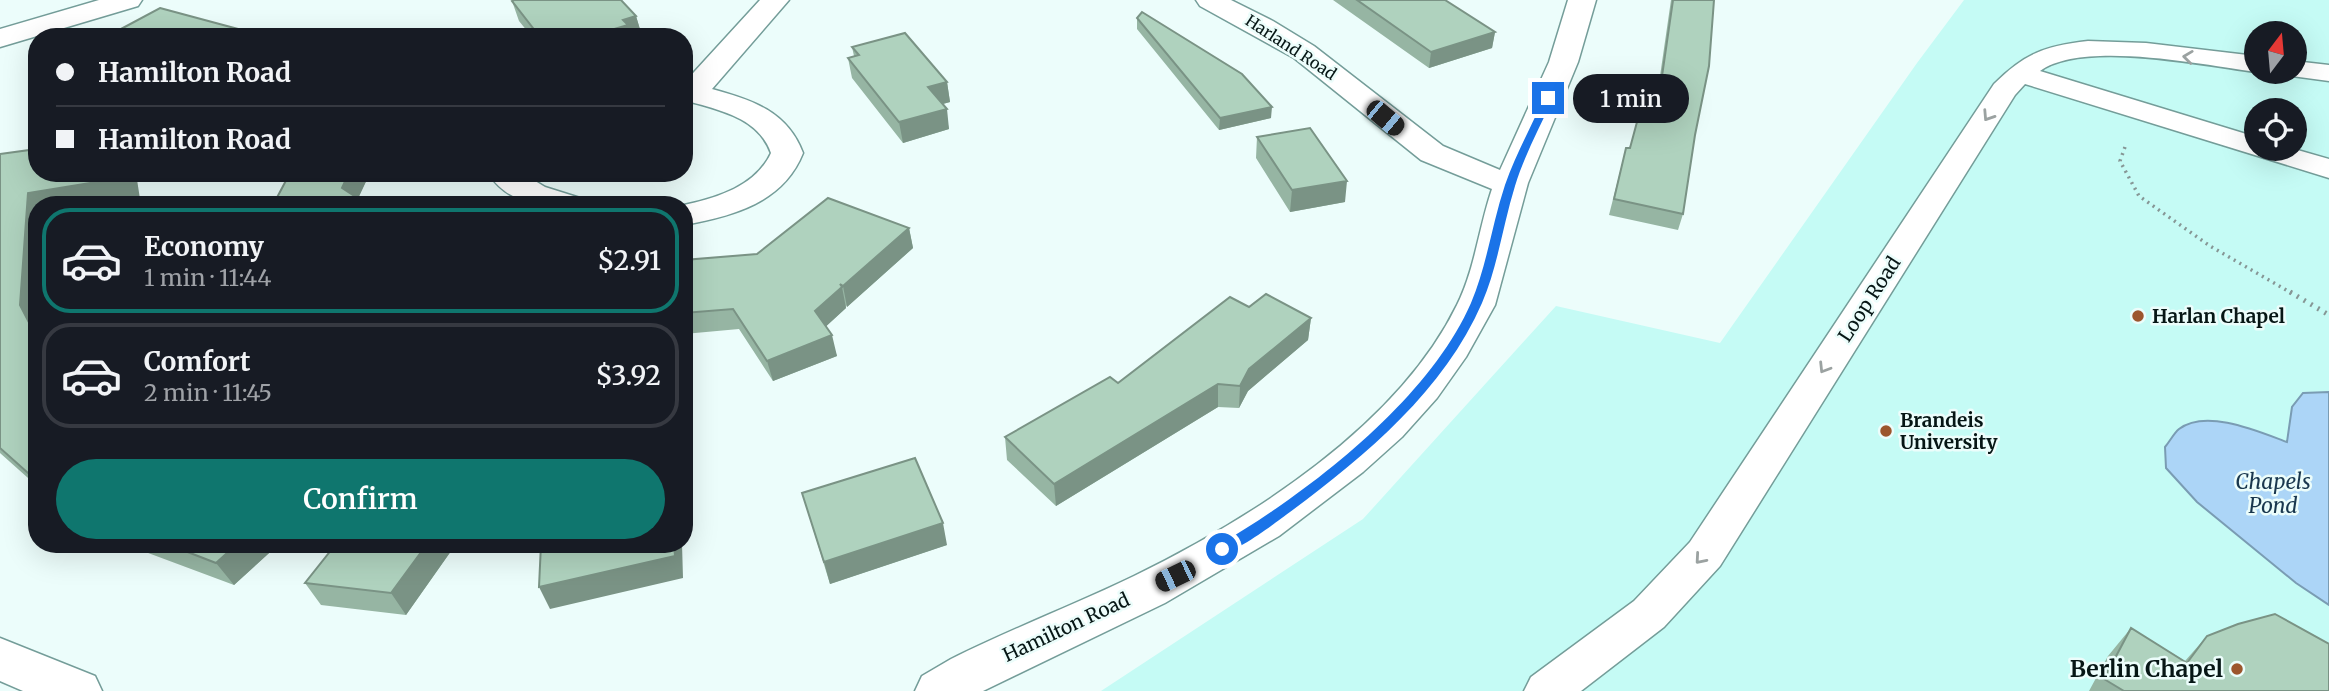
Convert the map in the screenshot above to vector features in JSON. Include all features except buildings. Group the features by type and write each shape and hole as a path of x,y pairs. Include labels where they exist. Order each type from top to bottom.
{"street":[{"path":"0,62 13,34 51,0"},
{"path":"33,28 128,0"},
{"path":"693,89 775,0"},
{"name":"Harland Road","path":"1210,0 1263,27 1322,64 1415,143 1479,174 1510,184"},
{"name":"Hamilton Road","path":"940,691 993,660 1175,576 1261,527 1335,472 1402,409 1448,353 1475,305 1484,282 1510,184 1560,73 1582,0"},
{"path":"693,95 736,106 762,119 778,132 787,153 779,172 766,184 711,209 693,213"},
{"path":"511,182 541,196"},
{"path":"0,659 77,691"}],"lane":[{"name":"Loop Road","path":"1547,691 1649,614 1705,554 2004,90 2021,74 2042,58 2081,49 2136,51 2244,63"},
{"path":"2307,70 2329,73"},
{"path":"2021,74 2244,142"},
{"path":"2303,161 2329,169"}],"path":[{"path":"2150,114 2131,131 2120,161 2139,195 2210,246 2329,314"}],"shaded area":[{"name":"Brandeis University","path":"1964,0 2329,0 2329,691 1101,691 1363,519 1556,306 1720,343"}],"water":[{"name":"Chapels Pond","path":"2329,392 2329,605 2296,583 2197,502 2166,468 2165,447 2179,429 2190,423 2203,421 2233,424 2287,442 2292,407 2303,393"}],"place":[{"name":"Harlan Chapel","path":"2138,316"},
{"name":"Brandeis University","path":"1886,431"},
{"name":"Berlin Chapel","path":"2237,669"}],"route":[{"path":"1222,549 1261,527 1335,472 1402,409 1448,353 1475,305 1484,282 1510,184 1548,98"}]}
